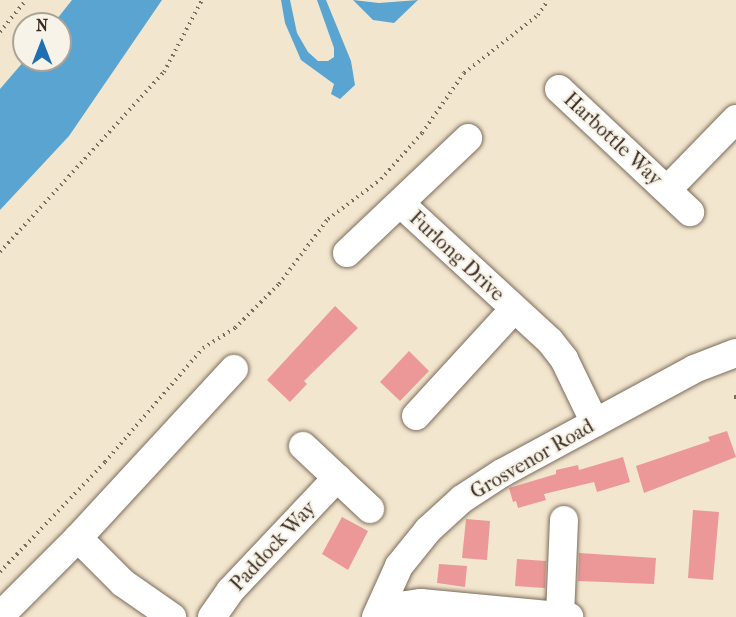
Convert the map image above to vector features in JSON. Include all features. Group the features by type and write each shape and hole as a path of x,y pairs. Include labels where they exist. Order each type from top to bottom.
{"street":[{"name":"Harbottle Way","path":"559,89 690,212"},
{"name":"Harbottle Way","path":"667,190 736,119"},
{"name":"Furlong Drive","path":"347,253 468,138"},
{"name":"Furlong Drive","path":"401,204 514,309 531,321 564,359 595,423"},
{"name":"Furlong Drive","path":"416,416 514,309"},
{"name":"Grosvenor Road","path":"376,617 399,566 462,499 694,369 736,353"},
{"path":"0,616 78,538 234,369"},
{"path":"303,446 370,509"},
{"name":"Paddock Way","path":"212,617 230,591 337,478"},
{"path":"412,610 564,617 564,520"},
{"path":"78,538 123,584 172,617"}],"path":[{"path":"0,32 26,0"},
{"path":"0,252 164,72 202,0"},
{"path":"0,572 105,462 188,363 203,348 235,328 279,284 328,219 381,179 422,133 464,73 538,15 548,0"}],"water":[{"path":"72,0 162,0 69,136 0,210 0,89 15,72 72,72 72,12 62,12"},
{"path":"281,0 290,0 297,33 308,52 318,61 328,61 334,57 334,48 317,0 326,0 351,61 355,85 340,99 331,94 334,84 301,60 285,23"},
{"path":"353,0 379,3 418,0 394,23 373,20"}],"building":[{"path":"335,306 358,328 304,381 307,384 290,402 267,380"},
{"path":"409,351 429,371 400,401 380,382"},
{"path":"727,431 736,457 644,493 636,466 710,441 708,437"},
{"path":"623,457 630,482 597,492 594,482 544,494 546,500 518,508 516,501 513,502 509,488 556,474 556,470 578,465 579,470"},
{"path":"693,510 719,512 713,580 688,578"},
{"path":"342,517 368,531 348,570 322,554"},
{"path":"466,519 490,521 487,560 462,558"},
{"path":"579,553 656,558 654,584 578,581"},
{"path":"517,559 546,561 545,588 515,586"},
{"path":"439,564 467,566 465,587 437,583"}]}
